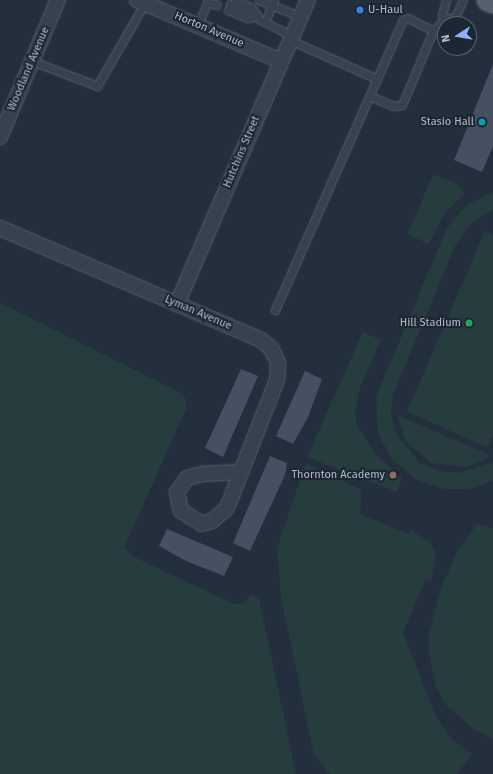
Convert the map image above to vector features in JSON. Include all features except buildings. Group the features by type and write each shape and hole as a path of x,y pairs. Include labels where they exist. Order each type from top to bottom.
{"main road":[{"path":"488,0 493,2"}],"street":[{"name":"Woodland Avenue","path":"0,137 58,0"},
{"name":"Hutchins Street","path":"177,304 308,0"},
{"name":"Horton Avenue","path":"141,2 282,61"},
{"name":"Lyman Avenue","path":"0,228 261,340 277,358 278,380 229,503 217,518 202,524 181,511 177,492 187,478 202,474 241,472"}],"lane":[{"path":"259,0 273,3 301,17"},
{"path":"445,16 442,12 446,0"},
{"path":"455,16 463,0"},
{"path":"198,25 208,1 216,5"},
{"path":"32,61 97,86 141,2"},
{"path":"265,22 273,3"},
{"path":"231,5 247,18 257,16"},
{"path":"231,5 251,7 257,16 291,38 377,79"},
{"path":"275,310 405,18 433,31"},
{"path":"370,96 394,106 402,105 433,31 437,27"}],"green space":[{"path":"433,174 457,184 464,194 446,212 428,244 408,234"},
{"path":"493,192 493,209 470,224 455,246 393,395 391,415 397,436 420,463 439,471 459,473 493,462 493,481 470,489 444,489 415,479 391,458 378,433 376,397 447,228 468,204"},
{"name":"Hill Stadium","path":"485,231 493,235 493,434 487,447 407,412"},
{"path":"0,303 179,392 186,399 186,409 124,548 134,557 234,604 242,604 251,595 259,598 296,774 0,774"},
{"path":"363,332 381,340 361,385 355,412 357,424 375,454 402,478 397,492 307,457"},
{"path":"397,415 492,456 467,467 431,463 406,441"},
{"path":"306,463 362,490 360,514 409,534 411,529 432,545 436,556 431,581 426,579 403,632 436,717 452,739 472,754 457,774 330,774 314,755 281,598 277,548"},
{"path":"477,524 493,528 493,739 474,729 445,704 436,687 429,654 429,633 440,590 456,554"}],"place":[{"name":"U-Haul","path":"360,10"},
{"name":"Stasio Hall","path":"482,122"},
{"name":"Hill Stadium","path":"469,323"},
{"name":"Thornton Academy","path":"393,475"}]}
